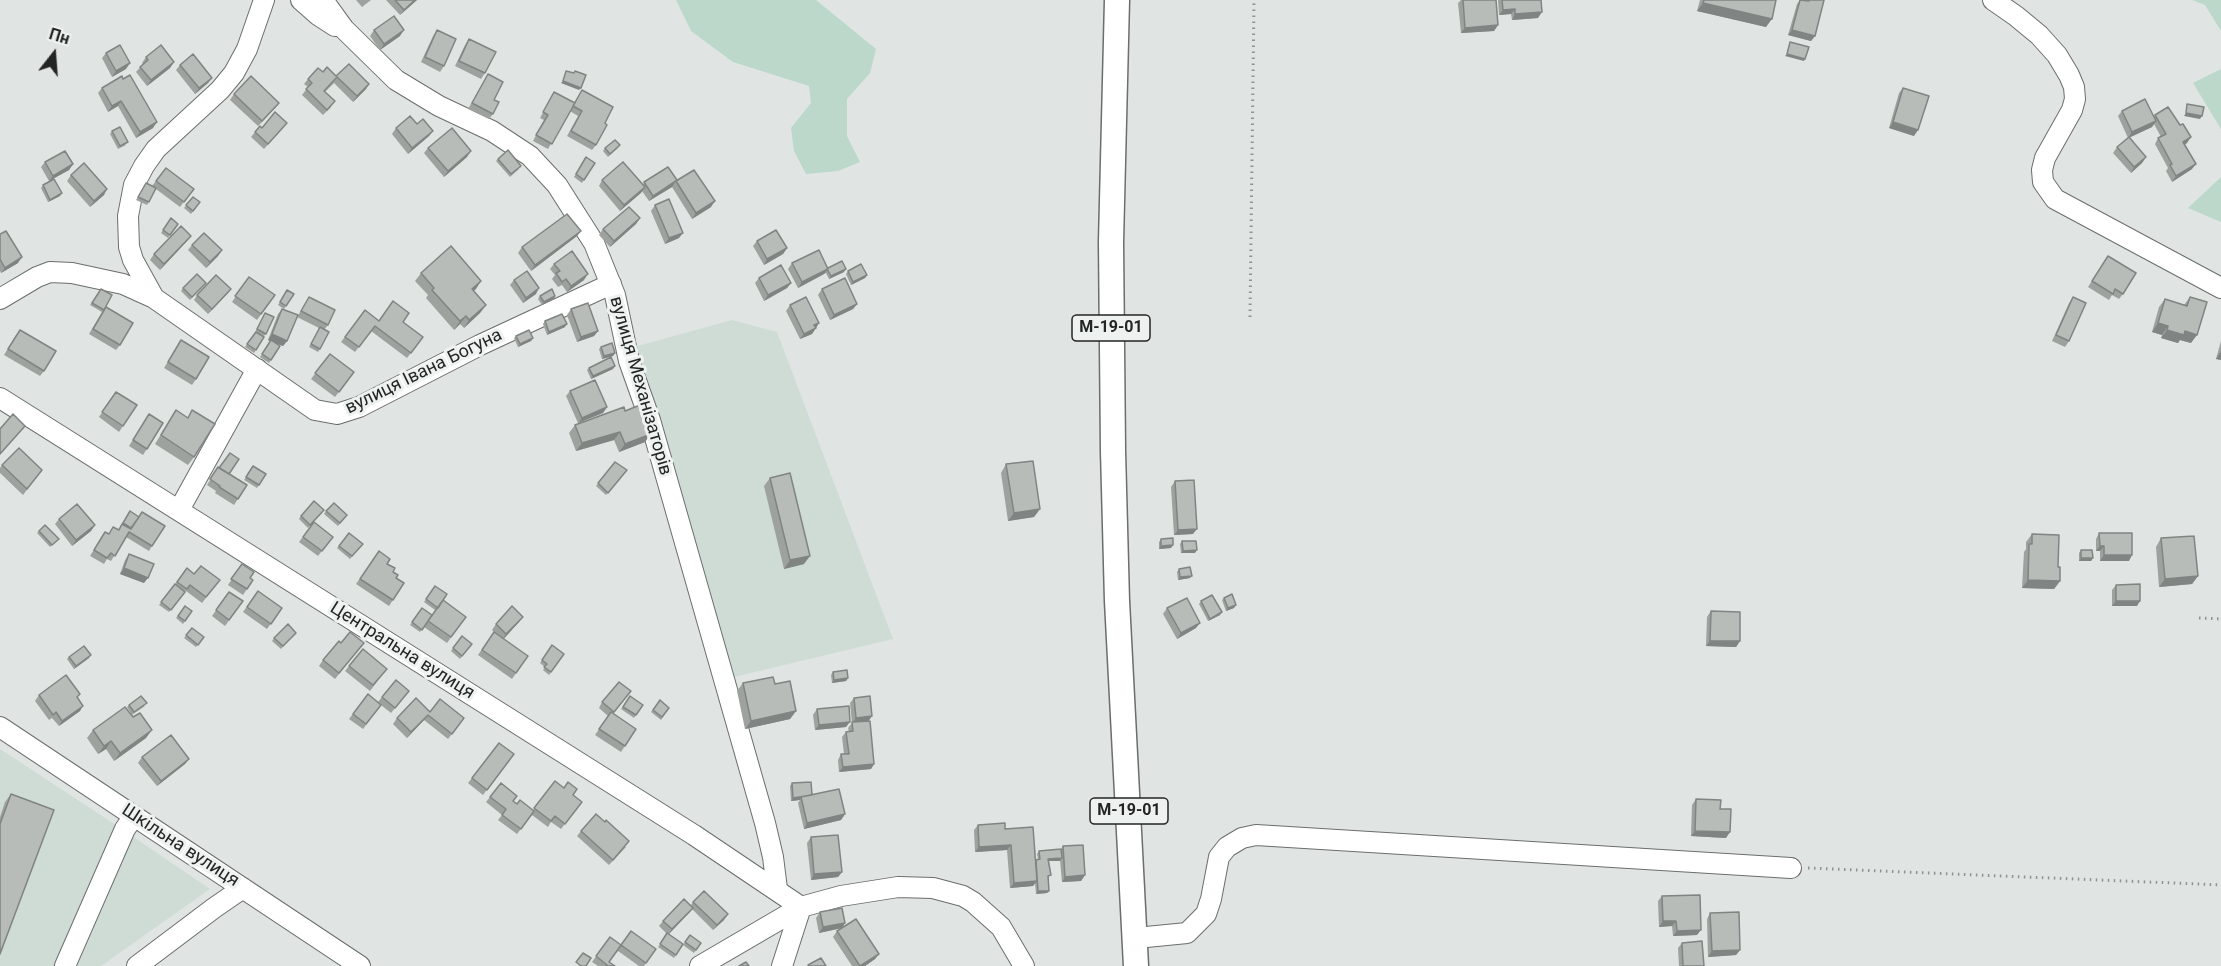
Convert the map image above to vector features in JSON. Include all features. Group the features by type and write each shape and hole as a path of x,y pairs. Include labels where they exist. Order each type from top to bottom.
{"main road":[{"name":"М-19-01","path":"1117,0 1112,242 1113,451 1117,601 1136,966"}],"street":[{"name":"вулиця Івана Богуна","path":"154,298 133,261 129,247 128,216 134,185 156,149 220,90 234,73 244,56 264,0"},
{"path":"301,0 328,22 344,29"},
{"name":"вулиця Механізаторів","path":"323,0 344,29 386,72 439,106 492,131 530,156 549,176 597,249 611,284 629,361 653,431 767,830 777,889"},
{"path":"1993,0 2039,35 2057,55 2074,87 2075,99 2072,110 2045,158 2042,171 2043,182 2055,199 2221,288"},
{"name":"вулиця Івана Богуна","path":"0,299 37,277 60,272 123,284 154,298 315,410 331,414 345,412 611,284"},
{"path":"179,510 257,369"},
{"name":"Центральна вулиця","path":"0,398 694,835 801,907"},
{"name":"Шкільна вулиця","path":"0,727 360,966"},
{"path":"65,966 125,829 134,816"},
{"path":"1136,938 1187,933 1206,914 1219,857 1227,847 1242,838 1256,835 1791,868"},
{"path":"700,966 801,907 822,900 883,888 917,887 948,891 973,902 992,917 1009,938 1024,966"},
{"path":"136,966 243,888"},
{"path":"782,966 801,907"}],"path":[{"path":"1250,317 1254,0"},
{"path":"2199,618 2221,620"},
{"path":"1791,868 2221,885"}],"shaded area":[{"path":"732,320 777,332 893,639 730,678 634,347"},
{"path":"0,749 210,889 101,966 0,966"}],"green space":[{"path":"676,0 816,0 876,49 870,73 847,99 847,136 860,162 838,171 806,174 794,151 791,128 811,103 809,86 733,62 691,31"},
{"path":"2192,0 2221,0 2221,31 2205,5"},
{"path":"2221,69 2221,129 2193,83"},
{"path":"2221,177 2221,222 2188,208"}],"building":[{"path":"395,0 415,0 404,10"},
{"path":"1463,0 1496,0 1498,25 1465,28"},
{"path":"1502,0 1541,0 1542,12 1515,14 1515,9 1503,10"},
{"path":"1704,0 1776,0 1772,19 1703,3"},
{"path":"1800,0 1824,0 1815,36 1792,30"},
{"path":"394,16 404,30 384,44 374,30"},
{"path":"437,30 456,39 444,66 425,57"},
{"path":"469,39 496,52 485,73 459,61"},
{"path":"1790,42 1809,47 1805,59 1787,54"},
{"path":"120,45 130,63 116,71 106,53"},
{"path":"161,45 174,62 151,80 140,67 148,60 146,57"},
{"path":"193,54 212,78 199,88 180,65"},
{"path":"349,64 369,84 357,96 337,77 324,91 335,101 327,110 306,89 312,83 308,79 318,68 323,72 327,67 336,76"},
{"path":"566,71 586,75 581,88 563,81"},
{"path":"488,74 503,82 494,100 499,102 493,114 472,103"},
{"path":"130,75 157,122 140,132 121,101 112,106 102,88 122,76 123,79"},
{"path":"251,76 279,103 262,121 234,94"},
{"path":"1903,88 1929,96 1918,130 1893,122"},
{"path":"582,90 613,107 605,123 607,125 596,145 571,131 582,111 573,106"},
{"path":"554,92 575,103 552,144 536,135 548,115 543,112"},
{"path":"2145,99 2156,121 2132,132 2122,111"},
{"path":"2187,104 2204,107 2202,116 2186,113"},
{"path":"2168,107 2191,137 2183,142 2196,164 2176,176 2158,138 2166,134 2155,115"},
{"path":"275,112 287,123 268,144 255,132 260,126 262,128"},
{"path":"410,116 417,124 423,119 433,131 412,148 396,128"},
{"path":"120,127 128,142 120,146 112,131"},
{"path":"452,128 471,151 448,171 428,148"},
{"path":"2129,137 2146,157 2134,167 2117,147"},
{"path":"615,140 620,145 610,154 605,148"},
{"path":"508,150 521,166 511,174 498,159"},
{"path":"65,151 73,164 53,176 45,162"},
{"path":"586,157 595,163 584,180 576,174"},
{"path":"623,162 645,187 624,205 602,180"},
{"path":"84,163 107,189 94,201 71,175"},
{"path":"668,167 677,180 653,196 644,182"},
{"path":"166,168 194,189 184,202 156,181"},
{"path":"694,170 715,201 696,213 676,181"},
{"path":"54,179 62,193 50,200 43,185"},
{"path":"146,183 156,188 149,202 138,197"},
{"path":"193,197 200,202 193,211 186,205"},
{"path":"669,199 683,233 669,238 655,205"},
{"path":"629,207 640,218 614,241 603,229"},
{"path":"567,214 581,231 535,265 522,247"},
{"path":"171,218 178,224 170,235 163,230"},
{"path":"181,226 191,236 164,264 154,254"},
{"path":"776,230 787,248 767,259 757,241"},
{"path":"6,231 22,257 5,268 0,259 0,234"},
{"path":"204,233 222,250 210,262 192,245"},
{"path":"451,246 481,281 472,289 486,305 469,320 466,316 460,321 432,290 434,288 421,273"},
{"path":"819,250 828,269 802,282 792,263"},
{"path":"572,251 588,274 571,286 566,279 562,282 556,273 560,271 554,264"},
{"path":"2108,256 2136,273 2123,294 2115,289 2113,294 2092,281"},
{"path":"842,261 846,269 831,276 827,269"},
{"path":"861,264 867,275 853,282 848,271"},
{"path":"781,265 791,283 768,295 759,278"},
{"path":"527,271 539,288 526,298 514,280"},
{"path":"197,274 206,283 192,297 183,288"},
{"path":"216,275 231,289 212,309 197,295"},
{"path":"249,277 275,295 261,314 235,296"},
{"path":"845,278 857,304 834,315 822,289"},
{"path":"101,289 112,295 104,310 92,303"},
{"path":"552,289 555,296 544,302 540,296"},
{"path":"287,290 294,294 286,306 280,302"},
{"path":"309,297 335,310 328,325 301,311"},
{"path":"806,297 819,323 814,325 816,328 804,334 790,305"},
{"path":"2073,297 2086,303 2069,341 2056,335"},
{"path":"2190,297 2207,302 2197,335 2185,331 2184,335 2167,330 2168,326 2158,323 2165,299 2187,306"},
{"path":"393,301 409,313 403,322 423,337 411,353 375,326 359,347 345,337 365,310 379,321"},
{"path":"588,303 598,331 581,337 571,309"},
{"path":"106,307 133,323 120,345 93,329"},
{"path":"282,309 298,315 287,341 272,334"},
{"path":"265,313 274,317 266,334 257,329"},
{"path":"562,314 567,324 549,332 545,321"},
{"path":"320,327 329,332 320,349 311,344"},
{"path":"20,330 56,351 44,371 8,349"},
{"path":"529,330 533,338 520,344 516,336"},
{"path":"256,332 264,337 256,350 247,344"},
{"path":"181,340 209,357 196,379 168,362"},
{"path":"271,340 280,346 271,360 262,354"},
{"path":"612,343 615,353 604,356 601,347"},
{"path":"330,354 354,372 339,392 315,373"},
{"path":"611,357 615,366 593,376 589,368"},
{"path":"595,380 607,407 582,418 570,391"},
{"path":"116,392 137,405 123,426 102,412"},
{"path":"640,405 651,434 625,444 620,432 582,443 575,425 624,407 625,411"},
{"path":"176,410 188,418 192,410 215,424 194,457 161,435"},
{"path":"13,414 25,426 0,454 0,429"},
{"path":"149,414 163,423 147,449 133,440"},
{"path":"19,448 42,470 27,489 2,465"},
{"path":"230,453 239,459 229,474 219,468"},
{"path":"1033,461 1040,509 1014,513 1006,464"},
{"path":"615,462 627,470 608,493 598,483"},
{"path":"253,466 266,474 259,485 246,477"},
{"path":"218,467 247,485 238,499 210,479"},
{"path":"790,473 810,556 790,560 770,478"},
{"path":"1194,480 1197,529 1178,530 1175,481"},
{"path":"314,501 324,510 310,525 301,516"},
{"path":"334,503 347,515 340,523 326,511"},
{"path":"77,504 95,525 76,540 59,519"},
{"path":"130,511 139,517 131,528 123,523"},
{"path":"142,512 165,526 152,546 129,532 115,556 111,553 107,558 94,550 105,532 109,534 113,527 119,530 122,524 131,529"},
{"path":"314,522 333,537 322,551 303,537"},
{"path":"45,525 59,539 52,545 39,531"},
{"path":"349,533 363,544 352,556 339,546"},
{"path":"2099,533 2132,533 2132,555 2104,555 2104,546 2100,546"},
{"path":"2032,534 2059,535 2060,581 2028,580 2029,544 2032,544"},
{"path":"2194,536 2198,576 2165,579 2161,538"},
{"path":"1173,538 1173,545 1161,546 1161,539"},
{"path":"1182,541 1196,541 1197,550 1183,551"},
{"path":"2081,550 2092,550 2093,558 2081,558"},
{"path":"379,551 390,559 387,564 395,568 393,572 398,575 396,578 404,583 393,600 360,579"},
{"path":"129,554 154,564 148,578 124,568"},
{"path":"242,564 254,572 250,578 253,580 247,589 231,579"},
{"path":"201,566 220,580 206,597 190,585 187,589 177,582 187,568 194,574"},
{"path":"1190,567 1192,576 1180,577 1179,569"},
{"path":"175,584 185,592 171,610 161,602"},
{"path":"2140,584 2140,601 2116,601 2116,585"},
{"path":"435,586 447,594 438,608 426,599"},
{"path":"258,591 282,608 271,624 247,607"},
{"path":"229,592 243,601 229,620 216,610"},
{"path":"1232,594 1236,605 1228,608 1224,598"},
{"path":"1212,595 1222,612 1210,619 1201,601"},
{"path":"1187,598 1200,623 1181,633 1167,608"},
{"path":"443,600 466,617 451,637 428,621"},
{"path":"185,606 192,611 185,621 178,616"},
{"path":"512,606 523,617 506,634 496,624"},
{"path":"422,608 432,615 422,630 412,622"},
{"path":"1711,611 1740,612 1740,641 1710,641"},
{"path":"288,624 296,633 283,646 274,638"},
{"path":"192,628 204,637 198,645 186,635"},
{"path":"350,632 364,643 339,673 323,660"},
{"path":"494,632 528,656 516,673 482,650"},
{"path":"462,636 472,644 462,656 453,648"},
{"path":"552,645 564,654 551,672 544,667 547,664 542,660"},
{"path":"84,646 91,655 76,666 69,657"},
{"path":"363,649 387,669 373,685 349,666"},
{"path":"847,670 848,678 834,680 833,672"},
{"path":"66,675 80,694 77,697 83,706 62,721 56,712 53,715 39,695"},
{"path":"773,677 775,684 790,681 796,711 751,721 743,683"},
{"path":"396,680 409,691 395,708 382,697"},
{"path":"619,682 631,691 614,712 602,702"},
{"path":"368,694 381,705 366,724 353,714"},
{"path":"141,696 147,703 134,712 129,705"},
{"path":"630,696 643,705 636,715 623,707"},
{"path":"870,696 872,716 856,718 854,698"},
{"path":"416,698 430,712 440,699 464,718 452,734 428,715 411,732 397,718"},
{"path":"660,700 669,708 662,717 653,710"},
{"path":"849,706 850,722 819,725 817,709"},
{"path":"125,707 133,717 140,713 152,730 120,753 111,741 104,746 93,730"},
{"path":"611,712 636,729 625,746 599,729"},
{"path":"870,721 874,764 843,767 841,754 849,754 846,732 853,731 852,722"},
{"path":"171,735 189,759 161,781 142,757"},
{"path":"499,743 514,754 487,790 472,778"},
{"path":"555,781 564,788 568,782 577,789 573,795 582,802 565,824 555,816 551,821 534,808"},
{"path":"811,782 812,795 793,798 792,783"},
{"path":"501,783 517,796 513,801 517,804 520,800 534,811 521,829 502,815 506,809 490,797"},
{"path":"839,789 845,814 807,823 801,797"},
{"path":"11,794 54,810 0,954 0,824"},
{"path":"1696,799 1721,800 1720,809 1731,809 1730,832 1695,831"},
{"path":"596,814 629,841 613,860 581,831"},
{"path":"1005,823 1005,829 1033,827 1037,881 1014,883 1011,845 979,847 978,825"},
{"path":"838,835 842,872 814,874 811,837"},
{"path":"1083,845 1085,875 1065,877 1063,846"},
{"path":"1061,849 1062,858 1048,859 1051,875 1048,876 1049,891 1038,891 1036,860 1040,859 1039,851"},
{"path":"704,891 728,914 717,925 693,902"},
{"path":"1700,895 1701,930 1677,931 1676,921 1663,921 1662,896"},
{"path":"684,899 693,908 672,929 663,921"},
{"path":"842,908 845,923 823,927 820,912"},
{"path":"1739,912 1740,950 1712,951 1710,913"},
{"path":"856,919 879,954 860,966 837,931"},
{"path":"631,931 656,949 646,963 621,945"},
{"path":"667,933 683,944 676,955 660,944"},
{"path":"690,935 701,943 696,950 685,942"},
{"path":"610,937 621,945 609,962 615,966 606,966 596,956"},
{"path":"1702,941 1704,966 1683,966 1682,943"},
{"path":"583,953 591,958 586,966 581,966 576,962"},
{"path":"821,958 826,966 808,965"}]}
